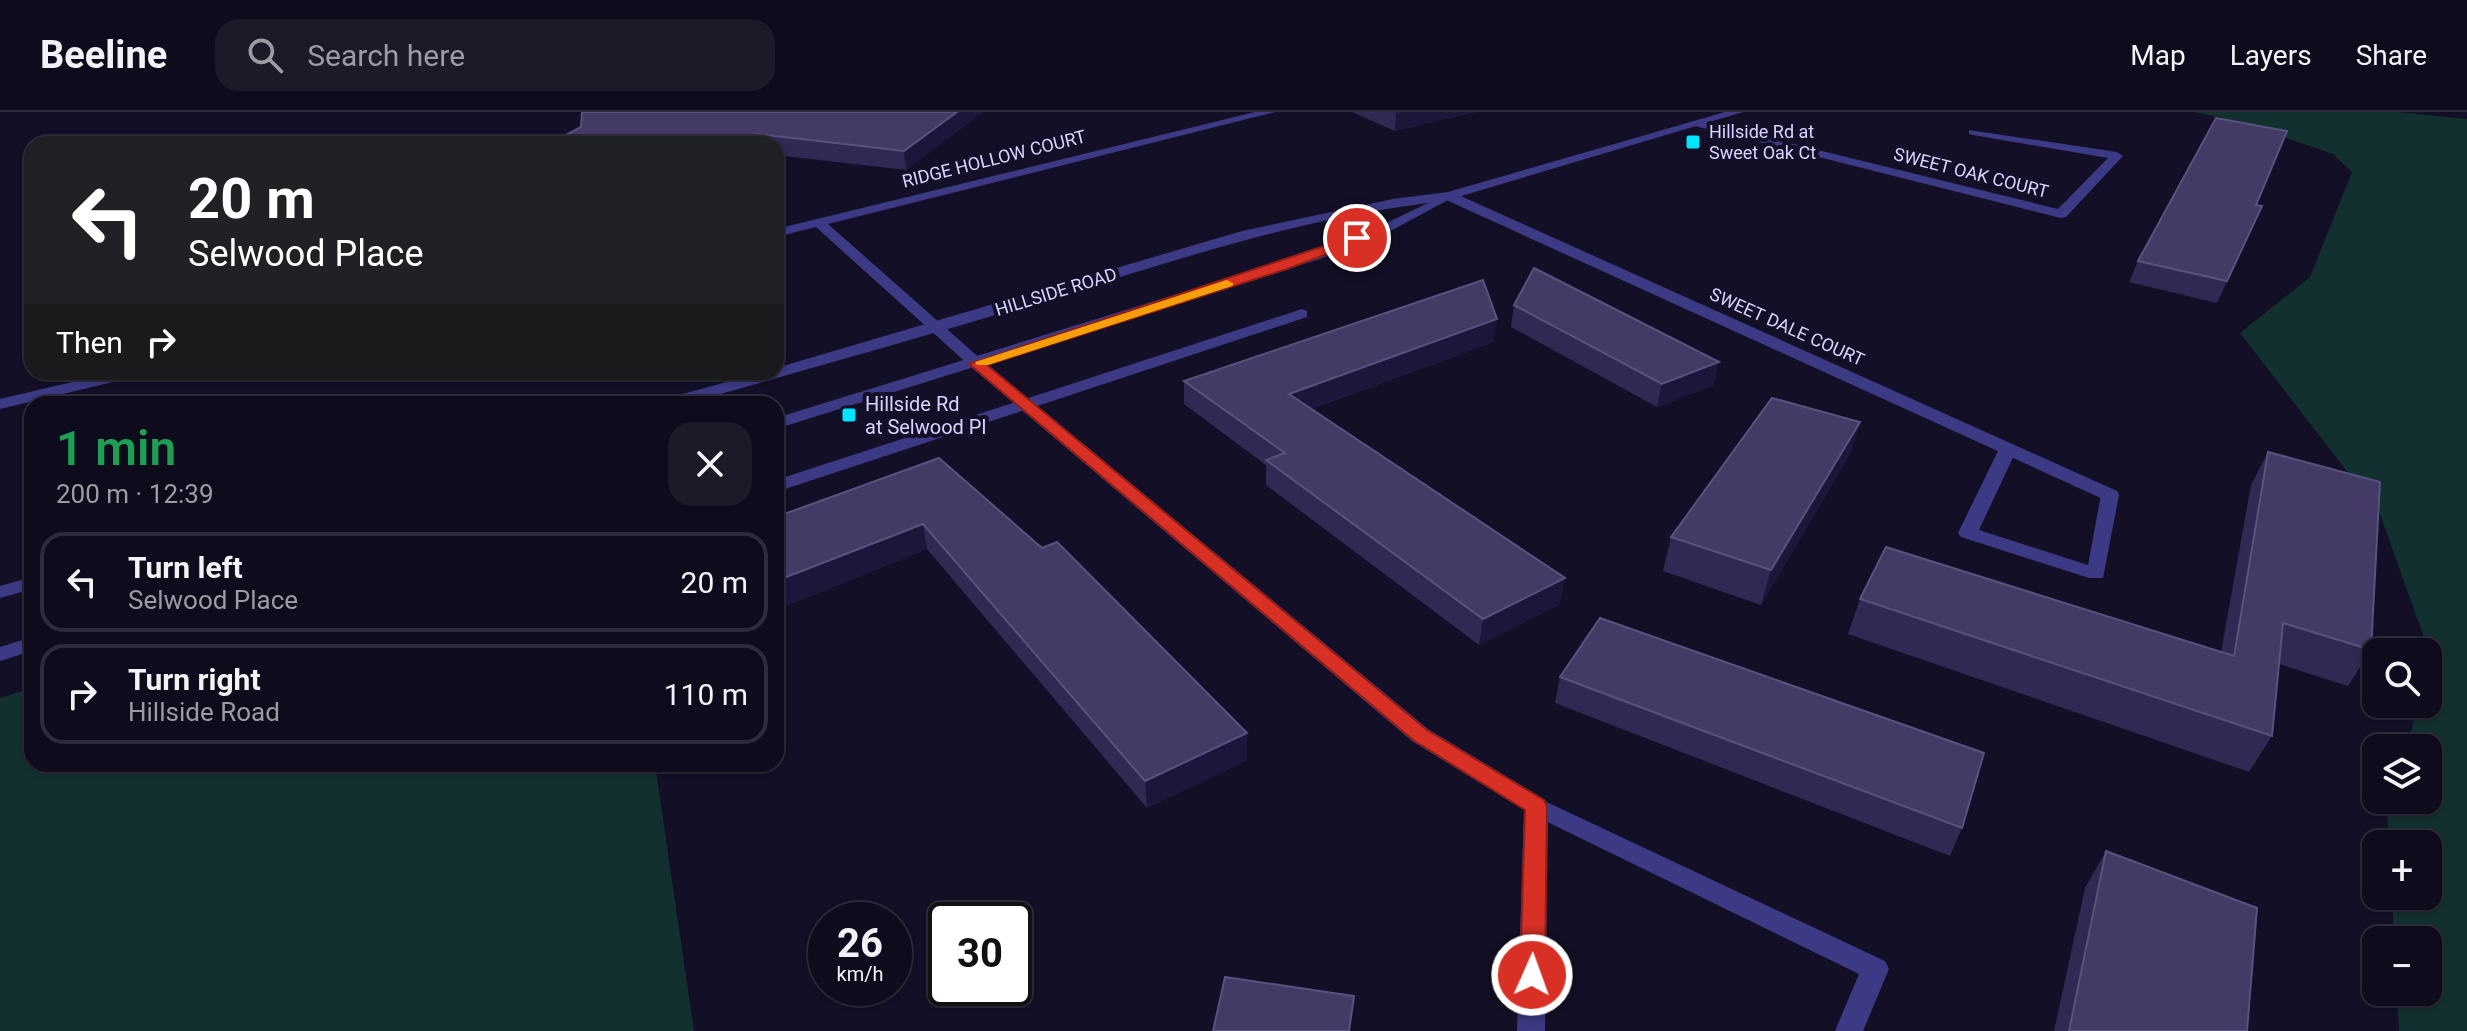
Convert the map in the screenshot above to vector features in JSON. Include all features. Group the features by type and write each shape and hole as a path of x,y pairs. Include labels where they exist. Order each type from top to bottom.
{"street":[{"name":"RIDGE HOLLOW COURT","path":"784,231 1269,112"},
{"name":"HILLSIDE ROAD","path":"784,371 1247,234 1393,203 1449,196 1737,112"},
{"name":"SWEET OAK COURT","path":"1699,124 2061,214 2117,156 1973,132"},
{"name":"HILLSIDE ROAD","path":"784,421 977,364 1282,266 1407,220 1449,196"},
{"name":"SWEET DALE COURT","path":"1449,196 2110,495 2096,574 1968,533 2008,449"},
{"path":"819,223 977,364 1420,735 1536,806 1875,969 1849,1031"},
{"path":"784,483 1302,314"},
{"path":"31,396 93,380"},
{"name":"HILLSIDE ROAD","path":"695,396 752,380"},
{"path":"0,404 24,398"},
{"path":"0,592 24,585"},
{"path":"0,654 24,646"},
{"path":"1531,1031 1536,806"}],"green space":[{"path":"2194,112 2398,112 2467,119 2467,1031 2399,1031 2398,1006 2442,1006 2442,926 2393,926 2393,910 2442,910 2442,830 2388,830 2387,814 2442,814 2442,734 2410,734 2415,718 2442,718 2442,638 2424,638 2380,514 2240,333 2310,277 2352,172 2333,154 2236,121"},
{"path":"24,690 24,772 656,772 694,1031 0,1031 0,698"}],"building":[{"path":"582,112 957,112 904,151 757,134 564,136 581,127"},
{"path":"2216,118 2287,131 2256,205 2262,206 2227,281 2138,261"},
{"path":"1534,268 1719,362 1662,384 1514,305"},
{"path":"1483,280 1497,319 1289,394 1565,578 1483,619 1266,460 1285,453 1184,381"},
{"path":"1772,398 1860,422 1771,570 1671,537"},
{"path":"2268,452 2380,482 2372,638 2362,638 2362,647 2283,623 2272,736 1860,599 1886,547 2234,656"},
{"path":"939,458 1042,548 1057,542 1247,733 1145,781 923,524 784,578 784,514"},
{"path":"1600,618 1984,753 1962,828 1560,677"},
{"path":"2106,851 2257,908 2247,1031 2069,1031"},
{"path":"1225,977 1354,996 1349,1031 1213,1031"}],"slow traffic":[{"path":"983,362 1227,284"}],"place":[{"name":"Hillside Rd at Sweet Oak Ct","path":"1693,142"},
{"name":"Hillside Rd at Selwood Pl","path":"849,415"}],"route":[{"path":"1357,238 1282,266 977,364 1420,735 1536,806 1532,975"}]}
